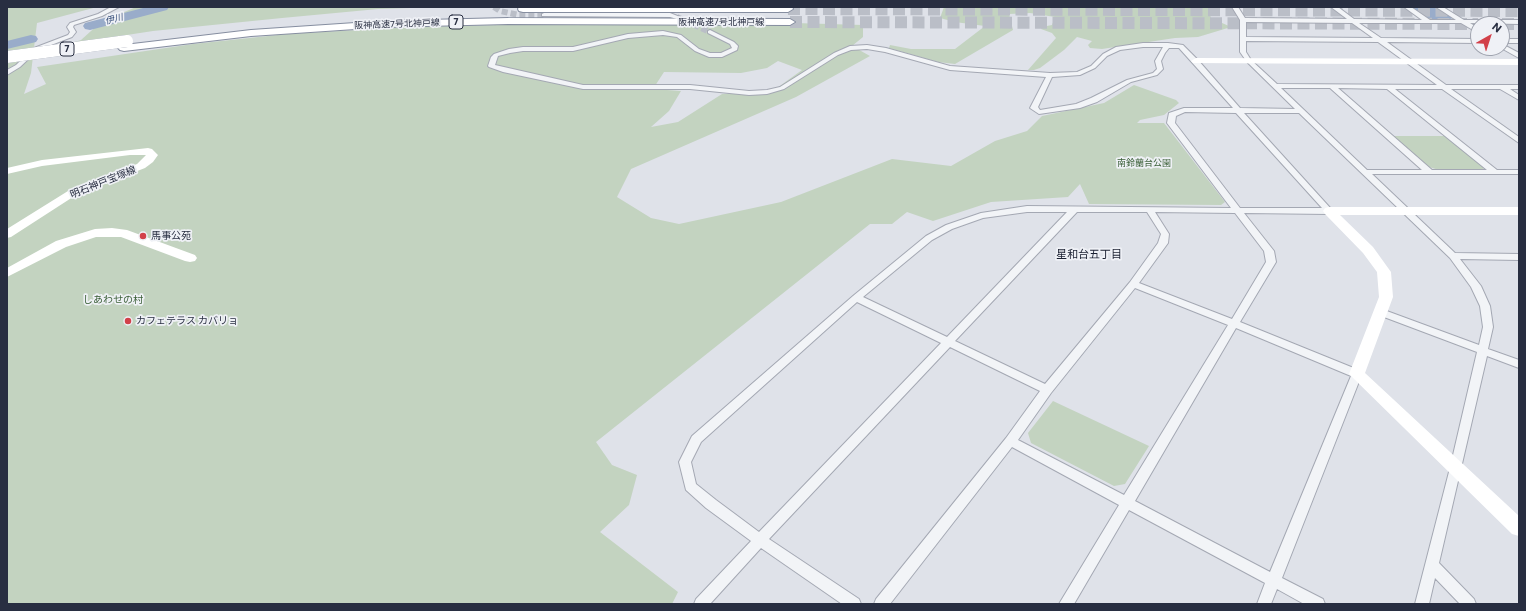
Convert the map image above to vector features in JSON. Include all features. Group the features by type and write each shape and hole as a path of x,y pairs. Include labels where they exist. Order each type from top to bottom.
{"highway":[{"name":"阪神高速7号北神戸線","path":"514,9 788,9"},
{"name":"阪神高速7号北神戸線","path":"7,63 255,25 389,13"},
{"name":"阪神高速7号北神戸線","path":"7,57 126,44 385,24 502,21 790,22"}],"street":[{"path":"7,73 18,66 36,49 70,36 73,32 70,27 72,24 100,15 116,7"},
{"path":"1235,7 1243,20 1243,52 1249,61 1454,256 1476,286 1485,306 1488,327 1456,468 1422,604"},
{"path":"1334,7 1519,141"},
{"path":"1406,7 1428,21"},
{"path":"1439,7 1470,26"},
{"path":"544,15 670,15 676,17"},
{"path":"1243,20 1519,22"},
{"path":"710,32 732,43 735,46 735,49 722,55 709,55 697,50 679,36 652,34 628,36 573,49 523,49 509,51 496,55 493,58 491,66 503,70 583,87 690,87 749,93 767,92 782,88 836,54 850,48 868,47 886,50 950,68 1050,75 1078,74 1093,67 1105,55 1118,48 1142,45 1181,46 1196,61 1329,211 1368,250 1384,272 1386,297 1357,374 1264,604"},
{"path":"1243,39 1470,41"},
{"path":"1050,75 1034,108 1039,112 1077,106 1094,100 1130,81 1155,74 1160,69 1158,61 1162,52 1168,45"},
{"path":"1510,51 1519,56"},
{"path":"1196,61 1519,62"},
{"path":"1274,86 1519,87"},
{"path":"1331,86 1430,172"},
{"path":"1388,86 1495,172"},
{"path":"1502,87 1519,98"},
{"path":"1066,604 1126,501 1235,324 1271,262 1269,251 1172,123 1172,115 1184,110 1300,110"},
{"name":"明石神戸宝塚線","path":"7,171 42,163 130,152 148,151 152,155 150,160 141,166 72,193 7,234"},
{"path":"1364,172 1519,172"},
{"path":"854,604 710,504 690,486 685,462 696,439 856,298 929,238 949,227 981,216 1027,209 1238,212 1519,211"},
{"path":"701,604 1075,209"},
{"path":"881,604 1010,441 1047,390 1133,284 1163,243 1165,234 1150,211"},
{"path":"7,273 61,244 95,233 122,233 190,258"},
{"path":"1454,256 1519,257"},
{"path":"1133,284 1357,374 1519,528"},
{"path":"856,298 1047,390"},
{"path":"1380,312 1519,364"},
{"path":"1010,441 1126,501 1318,604"},
{"path":"1432,565 1469,604"}],"green space":[{"path":"7,7 97,7 37,23 31,73 24,94 46,84 37,67 193,44 287,34 411,27 541,24 794,23 863,25 863,37 852,46 870,56 796,97 631,169 617,197 651,218 679,224 781,202 892,159 951,166 995,141 1027,131 1042,116 1104,103 1134,85 1176,100 1179,103 1164,115 1140,120 1137,123 1164,123 1225,202 1221,205 1089,204 1080,184 1068,197 991,202 933,221 907,212 892,224 870,224 596,442 612,465 637,475 629,505 600,532 678,592 672,604 7,604","holes":["778,61 802,70 770,93 722,94 678,122 651,127 669,111 681,91 653,89 664,72 741,73 767,68"]},
{"path":"136,7 441,7 378,9 282,18 153,31 68,44 81,40 101,22"},
{"path":"944,7 1208,7 1211,18 1231,27 1198,37 1175,38 1102,49 1090,48 1088,45 1092,41 1077,37 1064,50 1040,68 1034,70 1028,70 1056,38 1052,33 1041,29 1042,27 1052,25 1055,17 1030,13 1009,14 1013,30 955,64 938,62 889,48 890,45 911,49 955,49 985,26 955,22 940,18"},
{"path":"1393,136 1445,136 1484,167 1483,170 1439,170 1429,167"},
{"path":"1053,401 1149,446 1125,484 1114,486 1031,443 1028,433"}],"water":[{"path":"1409,7 1434,7 1453,18 1428,19"}],"waterway":[{"name":"伊川","path":"90,26 162,7"},
{"name":"伊川","path":"7,45 31,39"}],"tunnel":[{"path":"494,7 500,11 519,15 544,15"},
{"path":"788,9 1519,11"},
{"path":"677,17 710,32"},
{"path":"790,22 1470,24"},
{"path":"1510,24 1519,24"}],"place":[{"name":"馬事公苑","path":"143,236"},
{"name":"カフェテラス カバリョ","path":"128,321"}],"district":[{"name":"星和台五丁目","path":"1089,254"}],"park label":[{"name":"南鈴蘭台公園","path":"1144,163"},
{"name":"しあわせの村","path":"113,300"}]}
